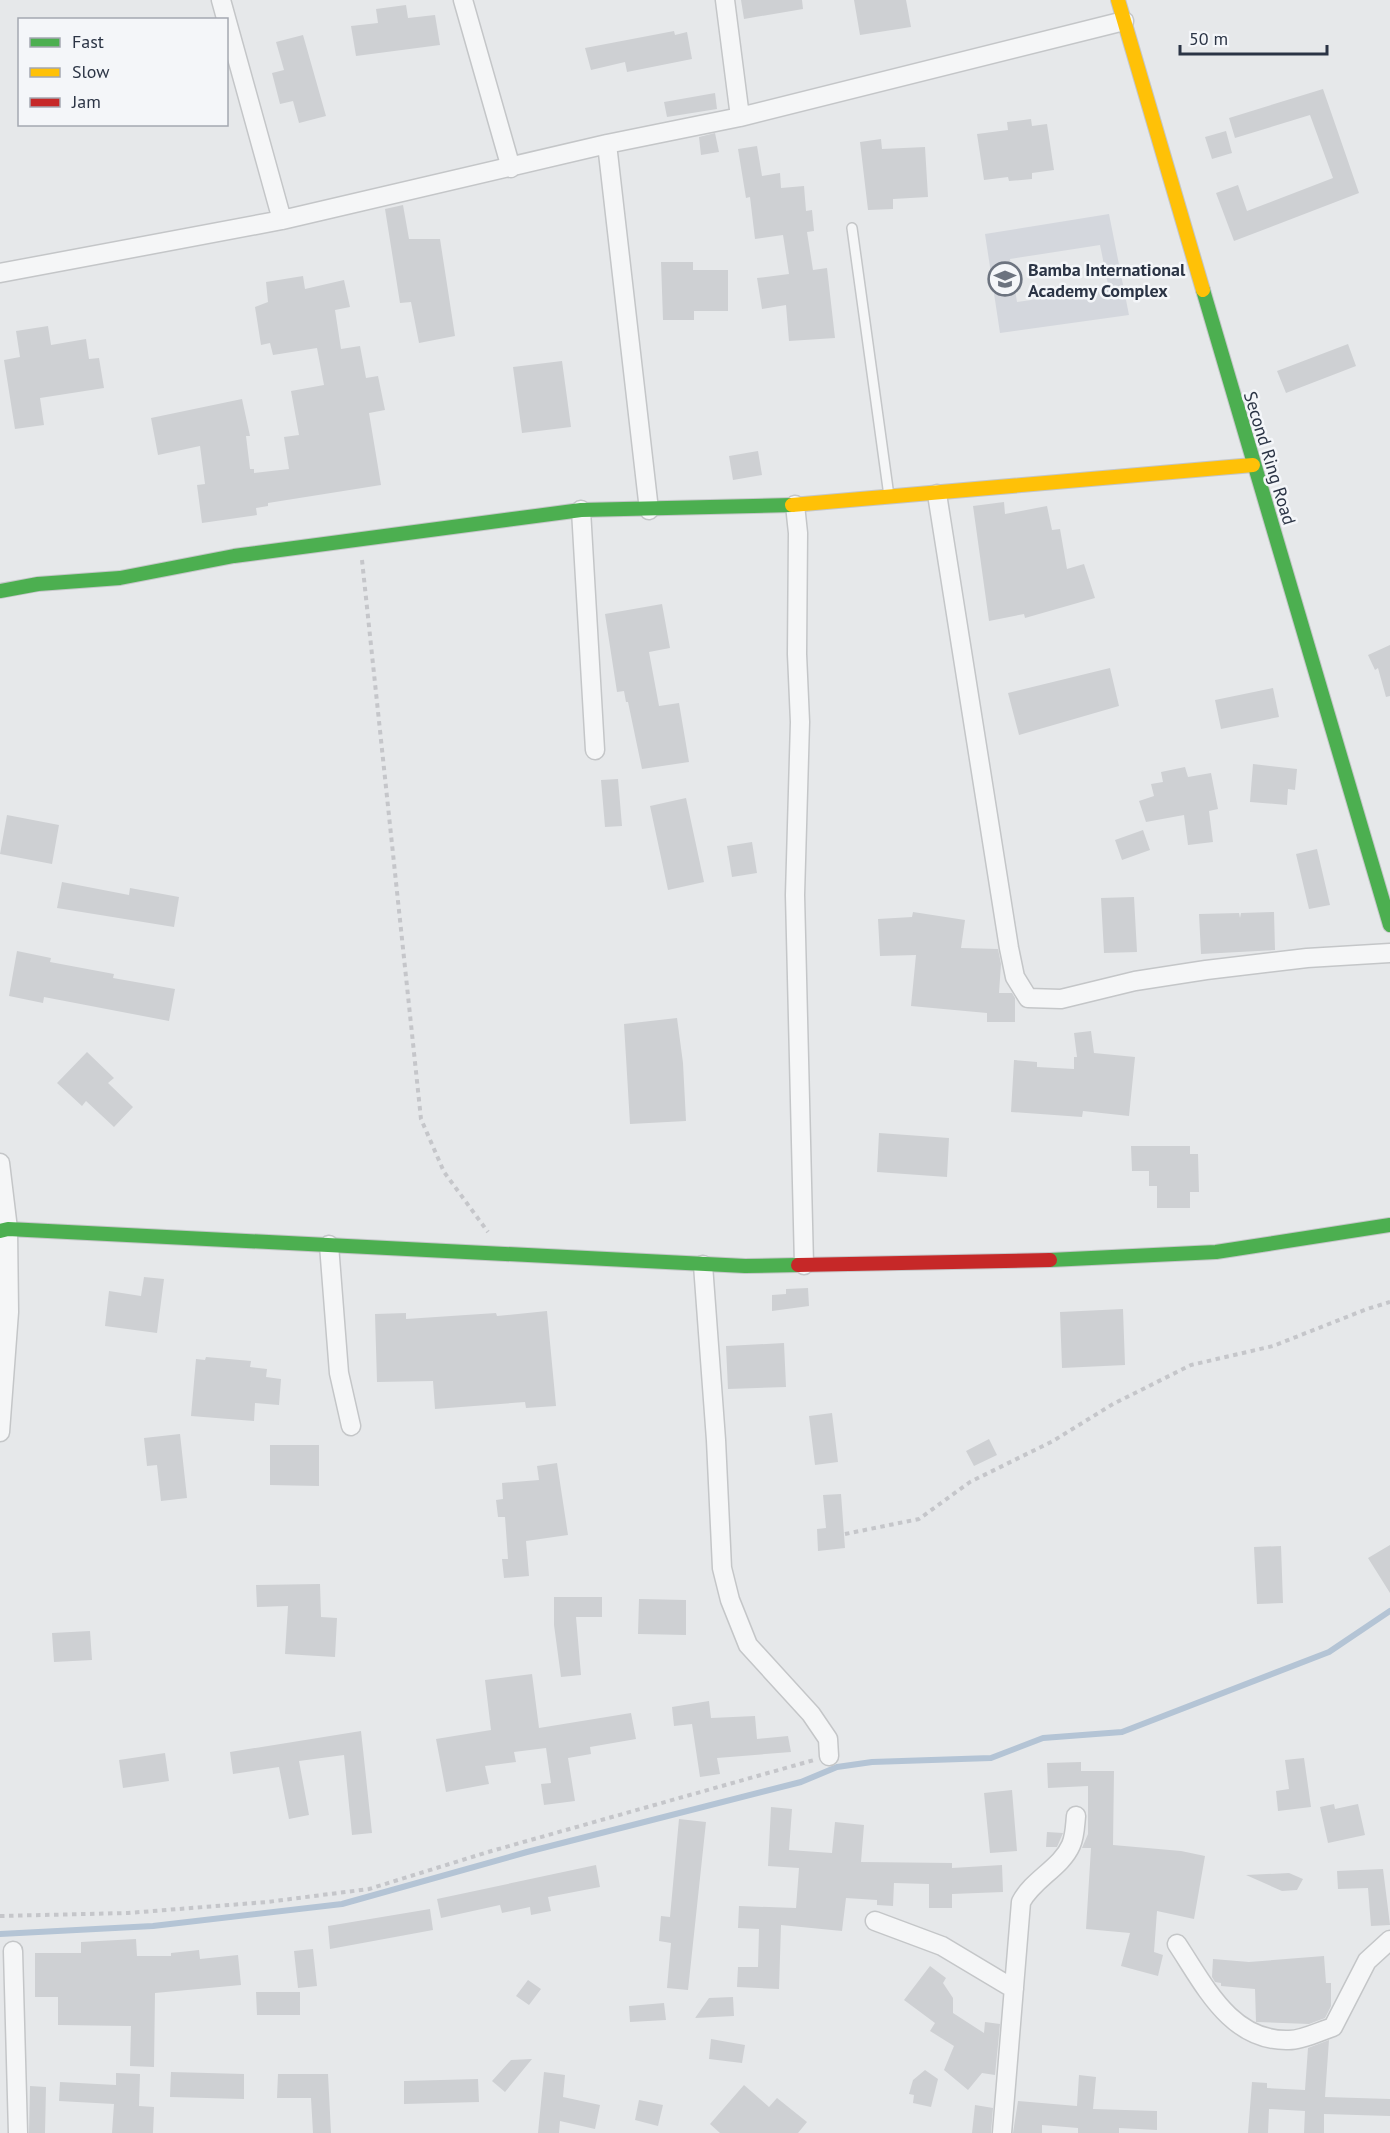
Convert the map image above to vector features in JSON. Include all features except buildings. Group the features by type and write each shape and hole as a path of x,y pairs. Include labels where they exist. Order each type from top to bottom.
{"street":[{"path":"222,0 227,18"},
{"path":"463,0 511,168"},
{"path":"725,0 740,117"},
{"name":"Second Ring Road","path":"1118,0 1390,925"},
{"path":"0,273 282,220 607,144 740,117 1124,21"},
{"path":"228,22 282,220"},
{"path":"607,144 649,510"},
{"path":"0,591 39,584 120,578 234,556 581,510 795,505 1253,465"},
{"path":"937,494 1009,948 1015,977 1028,998 1061,999 1135,981 1206,970 1307,958 1390,953"},
{"path":"795,505 798,533 796,633 800,722 795,895 804,1265"},
{"path":"581,510 595,750"},
{"path":"0,1163 9,1312 0,1432"},
{"path":"4,1230 703,1265 804,1265 997,1262 1216,1252 1390,1225"},
{"path":"329,1245 339,1373 351,1426"},
{"path":"703,1265 716,1440 722,1568 730,1600 748,1645 811,1714 828,1739 829,1756"},
{"path":"1002,2133 1021,1902 1030,1888 1068,1851 1073,1842 1076,1816"},
{"path":"875,1921 942,1946 1014,1989"},
{"path":"1176,1944 1225,2014 1249,2033 1290,2040 1333,2027 1367,1961 1390,1940"},
{"path":"13,1951 18,2133"}],"lane":[{"path":"852,228 890,498"}],"path":[{"path":"360,541 421,1119 444,1172 506,1254"},
{"path":"845,1534 919,1519 970,1482 1053,1441 1113,1404 1191,1365 1274,1346 1367,1308 1390,1302"},
{"path":"0,1916 128,1913 267,1902 369,1889 488,1852 829,1756"}],"shaded area":[{"name":"Bamba International Academy Complex","path":"1109,214 1129,315 1000,333 985,234","holes":["1100,245 1109,289 1017,302 1015,290 1021,289 1018,269 1012,270 1010,259"]}],"waterway":[{"path":"0,1934 153,1926 342,1904 527,1852 801,1782 837,1767 872,1762 991,1758 1043,1738 1122,1732 1329,1652 1390,1611"}],"traffic: fast":[{"path":"1203,290 1390,925"},
{"path":"0,591 38,584 120,578 234,556 581,510 792,505"},
{"path":"1050,1260 1216,1252 1390,1225"},
{"path":"0,1231 8,1229 745,1266 798,1265"}],"traffic: slow":[{"path":"1118,0 1203,290"},
{"path":"792,505 1253,465"}],"traffic: jam":[{"path":"798,1265 1050,1260"}],"place":[{"name":"Bamba International Academy Complex","path":"1005,279"}]}
